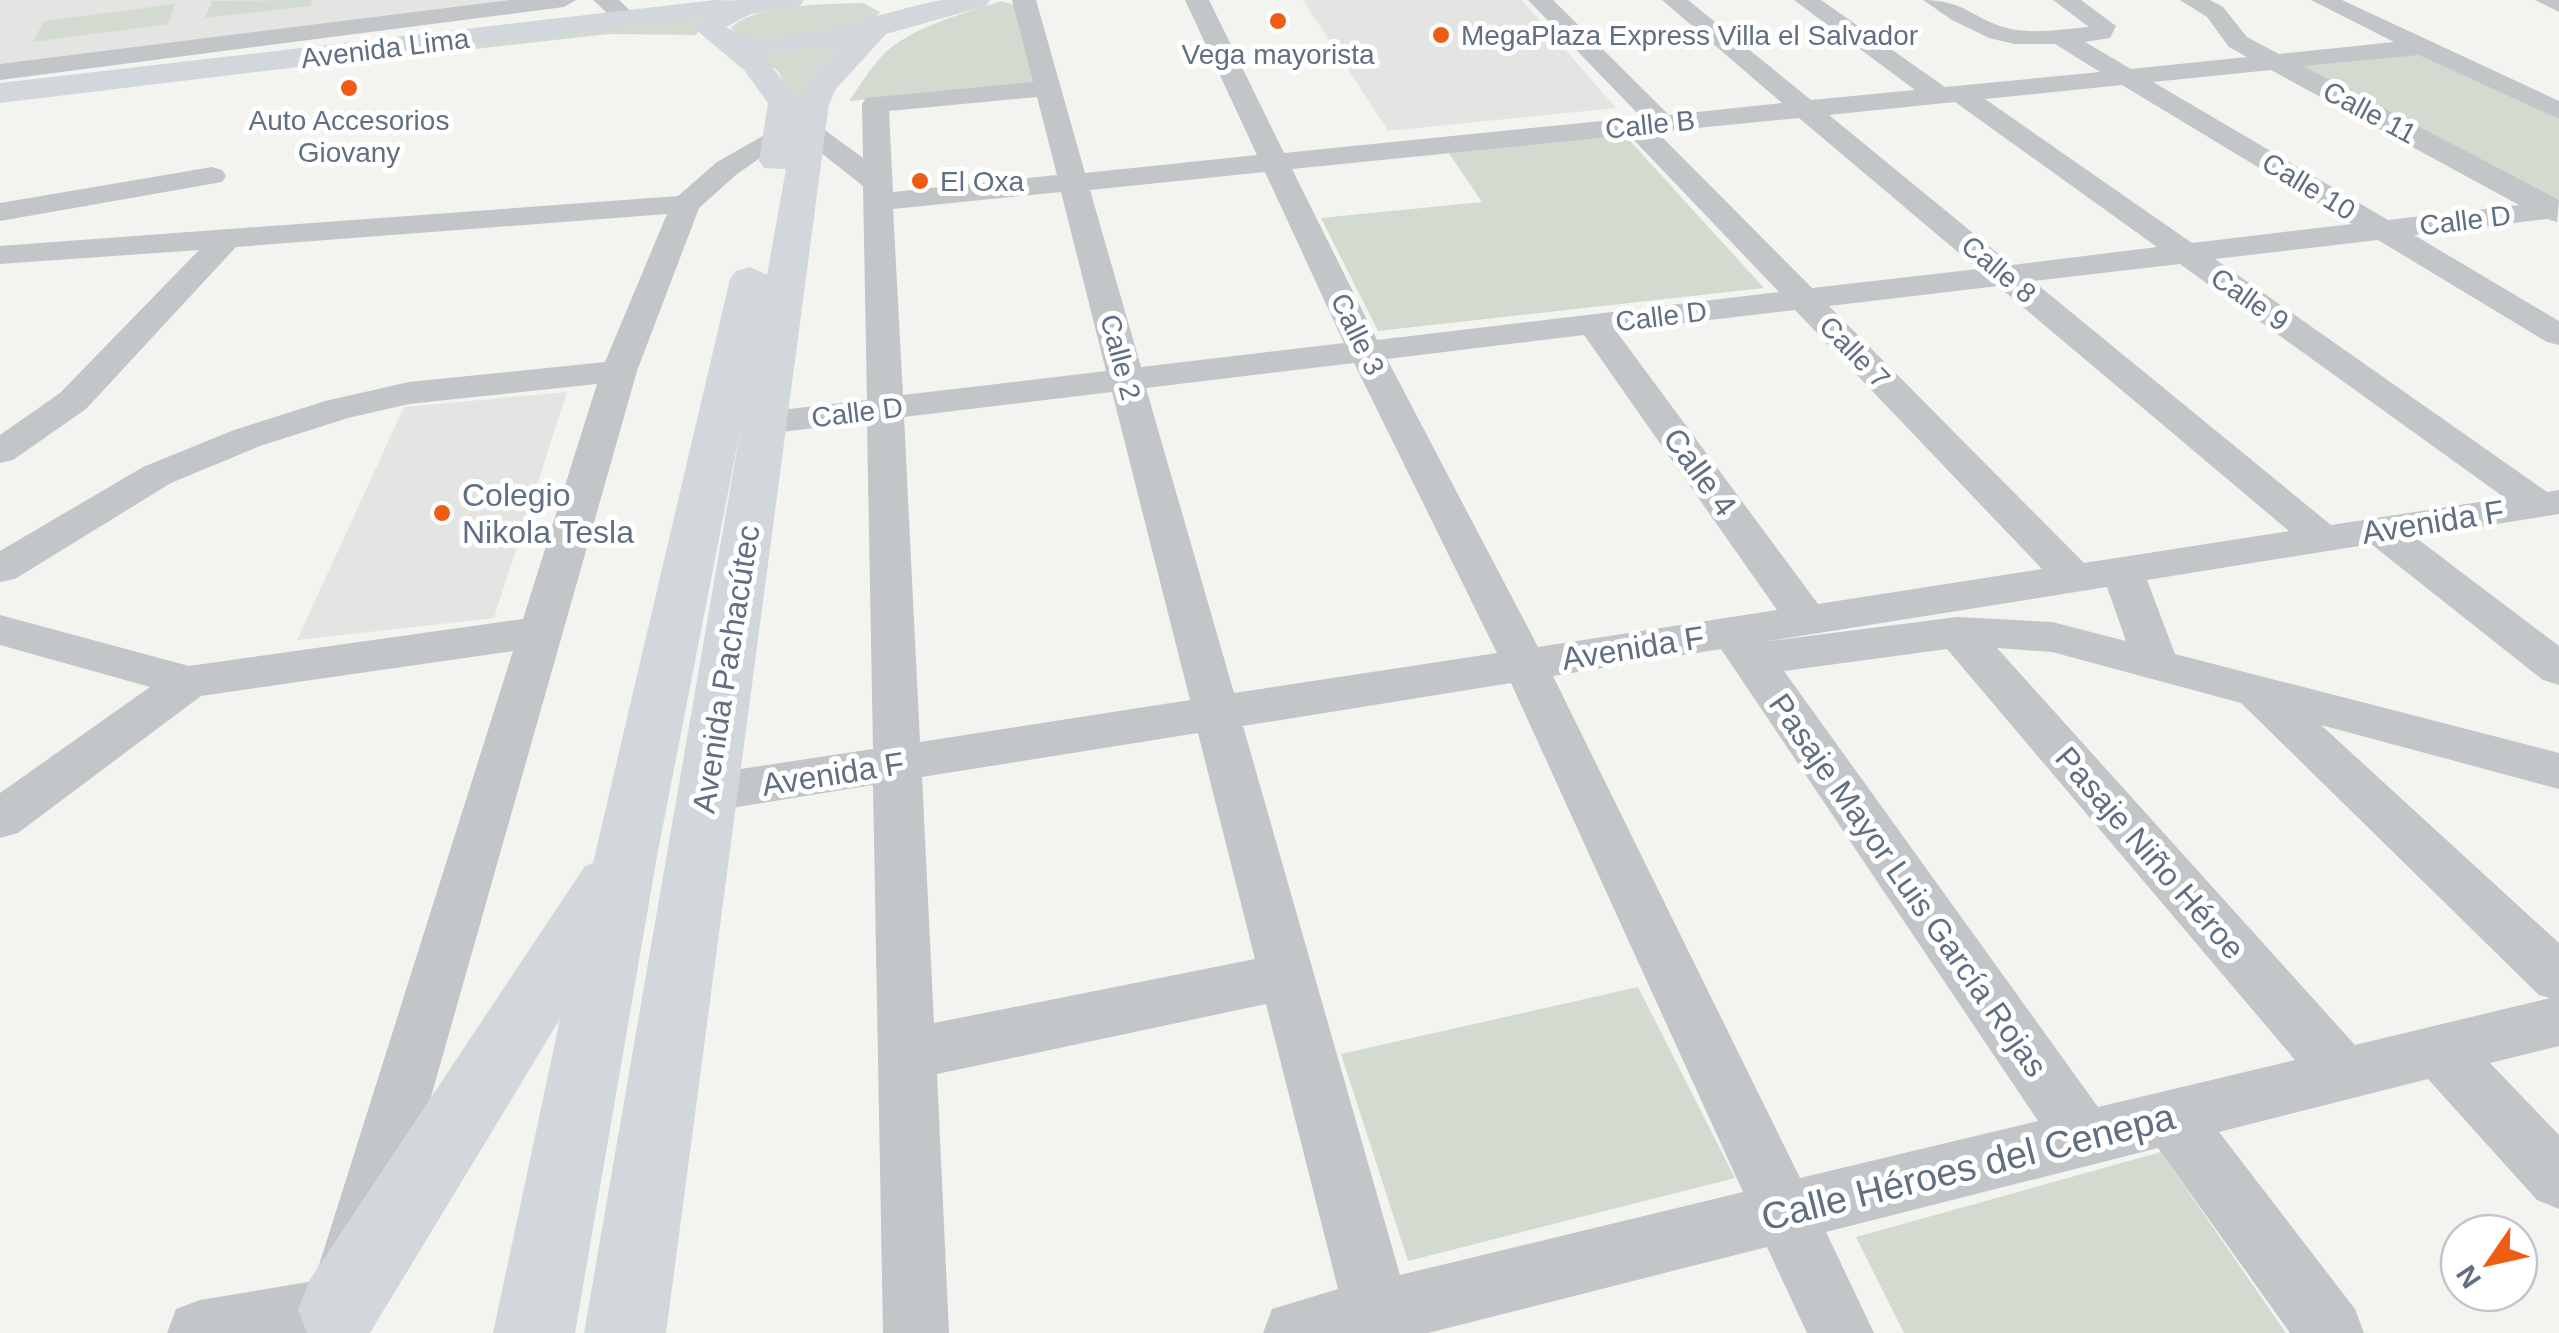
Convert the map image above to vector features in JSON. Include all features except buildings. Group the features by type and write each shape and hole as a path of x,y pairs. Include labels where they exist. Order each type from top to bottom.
{"main road":[{"path":"883,17 976,0"},
{"path":"726,40 710,30 720,17 780,1"},
{"name":"Avenida Lima","path":"0,93 616,10 780,1"},
{"name":"Avenida Lima","path":"0,108 592,39 810,40 883,17"},
{"name":"Avenida Pachacútec","path":"534,1333 626,856 795,132 822,86 883,17"},
{"name":"Avenida Pachacútec","path":"625,1333 763,424 795,132 773,84 726,40"},
{"path":"335,1321 626,856"}],"street":[{"name":"Avenida Lima","path":"0,72 564,0"},
{"name":"Calle 2","path":"1024,0 1380,1323"},
{"name":"Calle 3","path":"1196,0 1366,351 1525,665 1841,1333"},
{"name":"Calle 7","path":"1540,0 1804,299 2074,578"},
{"name":"Calle 8","path":"1674,0 2323,539"},
{"name":"Calle 9","path":"1806,0 2550,503"},
{"path":"1935,0 2003,37 2024,40 2100,33 2104,26 2097,18 2065,0"},
{"name":"Calle 11","path":"2192,0 2215,12 2238,42 2557,211"},
{"path":"2547,0 2559,5"},
{"path":"2330,3 2376,2"},
{"path":"2330,3 2559,111"},
{"name":"Calle 10","path":"2060,37 2559,335"},
{"name":"Calle B","path":"878,192 1074,182 2422,47"},
{"path":"916,1333 875,104 1048,88"},
{"path":"200,1333 335,1321 619,371 686,204 728,168 795,132 878,192"},
{"path":"0,212 212,176"},
{"path":"7,259 108,192"},
{"path":"7,259 227,238 686,204"},
{"name":"Calle D","path":"763,424 2557,211"},
{"path":"0,452 73,401 227,238"},
{"name":"Calle 4","path":"1593,324 1808,620"},
{"path":"0,569 157,475 247,438 338,409 409,393 619,371"},
{"name":"Avenida F","path":"707,792 1525,665 1743,646 1808,620 2550,503"},
{"path":"2380,530 2559,669"},
{"path":"2123,570 2156,662"},
{"path":"0,630 189,682 539,632"},
{"path":"1743,646 1957,632 2006,631 2052,637 2559,772"},
{"name":"Pasaje Niño Héroe","path":"1957,632 2344,1074"},
{"name":"Pasaje Mayor Luis García Rojas","path":"1743,646 2084,1138"},
{"path":"0,819 189,682"},
{"path":"2256,690 2559,978"},
{"path":"907,1054 1288,976"},
{"name":"Calle Héroes del Cenepa","path":"1296,1333 1380,1323 1784,1212 2559,1021"},
{"path":"2440,1051 2559,1178"},
{"path":"2171,1117 2331,1333"}],"shaded area":[{"path":"0,0 506,0 0,65"},
{"path":"312,0 311,6 205,18 212,1"},
{"path":"1303,0 1522,0 1616,108 1388,131"},
{"path":"1001,1 1015,5 1034,86 849,101 881,57 906,37"},
{"path":"863,3 880,12 876,17 801,35 760,38 731,28 741,20 774,10"},
{"path":"175,4 168,24 33,42 44,21"},
{"path":"710,14 696,35 609,34 475,49 476,45"},
{"path":"846,42 802,119 778,71 751,52"},
{"path":"2422,53 2559,119 2559,199 2550,200 2295,65"},
{"path":"1620,130 1764,288 1378,331 1321,218 1482,202 1444,146"},
{"name":"Colegio Nikola Tesla","path":"567,392 494,618 297,640 404,407"},
{"path":"1638,987 1735,1178 1408,1261 1341,1054"},
{"path":"2161,1152 2286,1333 1904,1333 1856,1237"}],"place":[{"name":"Vega mayorista","path":"1278,21"},
{"name":"MegaPlaza Express Villa el Salvador","path":"1441,35"},
{"name":"Auto Accesorios Giovany","path":"349,88"},
{"name":"El Oxa","path":"920,181"},
{"name":"Colegio Nikola Tesla","path":"442,513"}]}
